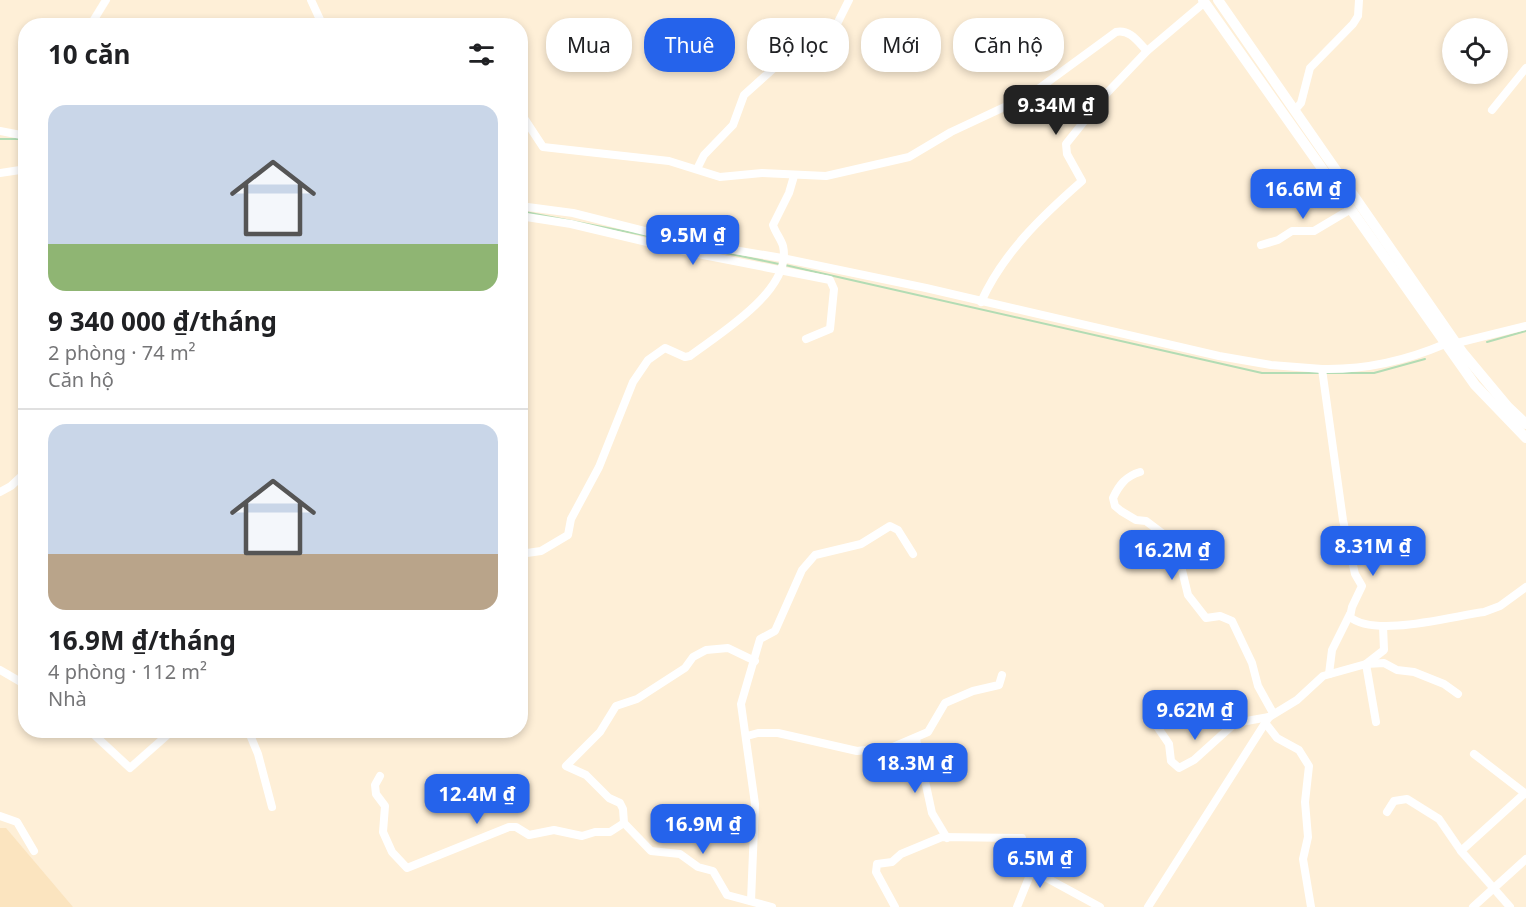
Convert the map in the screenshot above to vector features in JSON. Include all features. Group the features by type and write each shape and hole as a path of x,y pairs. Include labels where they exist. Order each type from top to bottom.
{"street":[{"path":"95,18 106,0"},
{"path":"311,0 319,18"},
{"path":"698,169 704,155 733,125 744,95 774,68 828,42 849,0"},
{"path":"1218,0 1351,209 1451,344 1526,424"},
{"path":"1295,110 1301,103 1306,73 1353,24 1358,16 1359,0"},
{"path":"981,302 995,273 1017,244 1082,181 1066,154 1066,144 1106,94 1147,51 1204,1 1274,90 1295,110 1451,344 1475,385 1526,438"},
{"path":"528,124 543,147 624,154 675,162 720,177 762,173 826,176 909,157 951,132 1029,95 1116,32 1130,33 1147,51"},
{"path":"1492,110 1526,68"},
{"path":"0,131 18,135"},
{"path":"0,173 18,170"},
{"path":"528,553 541,551 568,535 571,519 599,467 631,386 648,360 665,348 685,357 690,356 731,328 774,284 781,264 782,245 773,225 789,193 794,176"},
{"path":"528,207 573,213 781,264 981,302 1219,356 1271,365 1322,370 1357,369 1384,365 1451,344 1526,326"},
{"path":"1261,245 1278,240 1293,231 1314,231 1351,209"},
{"path":"528,217 571,224 693,254 781,264 830,280 834,284 830,329 806,339"},
{"path":"1322,370 1349,550 1355,574 1362,586 1332,650 1329,674"},
{"path":"1140,472 1122,483 1113,498 1115,506 1136,520 1146,521 1183,549 1181,566 1188,595 1206,618 1220,616 1232,621 1252,663 1277,738 1299,750 1309,766 1305,802 1308,837 1303,859 1311,907"},
{"path":"0,492 18,479"},
{"path":"751,901 755,804 741,704 760,639 775,631 802,570 815,555 861,544 890,526 898,530 913,554"},
{"path":"1350,614 1354,620 1365,625 1383,626 1493,610 1526,587"},
{"path":"1366,664 1384,650 1383,626"},
{"path":"755,661 728,648 714,648 697,654 685,668 637,699 616,706 600,732 566,765 586,775 609,798 620,803 624,823 651,851 684,856 698,867 713,871 724,893 772,907"},
{"path":"1150,696 1154,707 1150,716 1169,744 1171,761 1179,768 1194,760 1235,723 1269,718 1290,705 1315,681 1329,674 1366,664 1384,663 1397,670 1414,672 1444,684 1458,694"},
{"path":"1366,664 1376,722"},
{"path":"0,670 18,680"},
{"path":"747,736 758,733 778,734 857,751 889,748 916,739 932,728 945,703 973,691 999,686 1002,675"},
{"path":"1148,907 1269,718"},
{"path":"97,738 130,768 164,738"},
{"path":"251,738 272,807"},
{"path":"916,739 932,813 947,838"},
{"path":"1461,851 1526,794 1474,754"},
{"path":"381,776 375,785 376,794 385,806 382,832 392,852 407,868 509,827 516,827 529,835 554,830 579,836 595,831 610,832 624,823"},
{"path":"1387,812 1394,801 1407,799 1439,819 1461,851 1510,907"},
{"path":"0,816 17,822 34,851"},
{"path":"895,907 876,872 877,864 892,862 902,854 938,838 956,840 976,836 1018,836 1023,841 1026,862 1032,870 1100,907"},
{"path":"1473,907 1526,859"},
{"path":"1017,907 1032,870"}],"shaded area":[{"path":"0,828 6,828 73,907 0,907"}],"waterway":[{"path":"0,139 18,139"},
{"path":"528,213 659,238"},
{"path":"726,253 779,264"},
{"path":"785,265 1262,373 1319,373"},
{"path":"1487,342 1526,331"},
{"path":"1325,373 1374,373 1425,359"}]}
